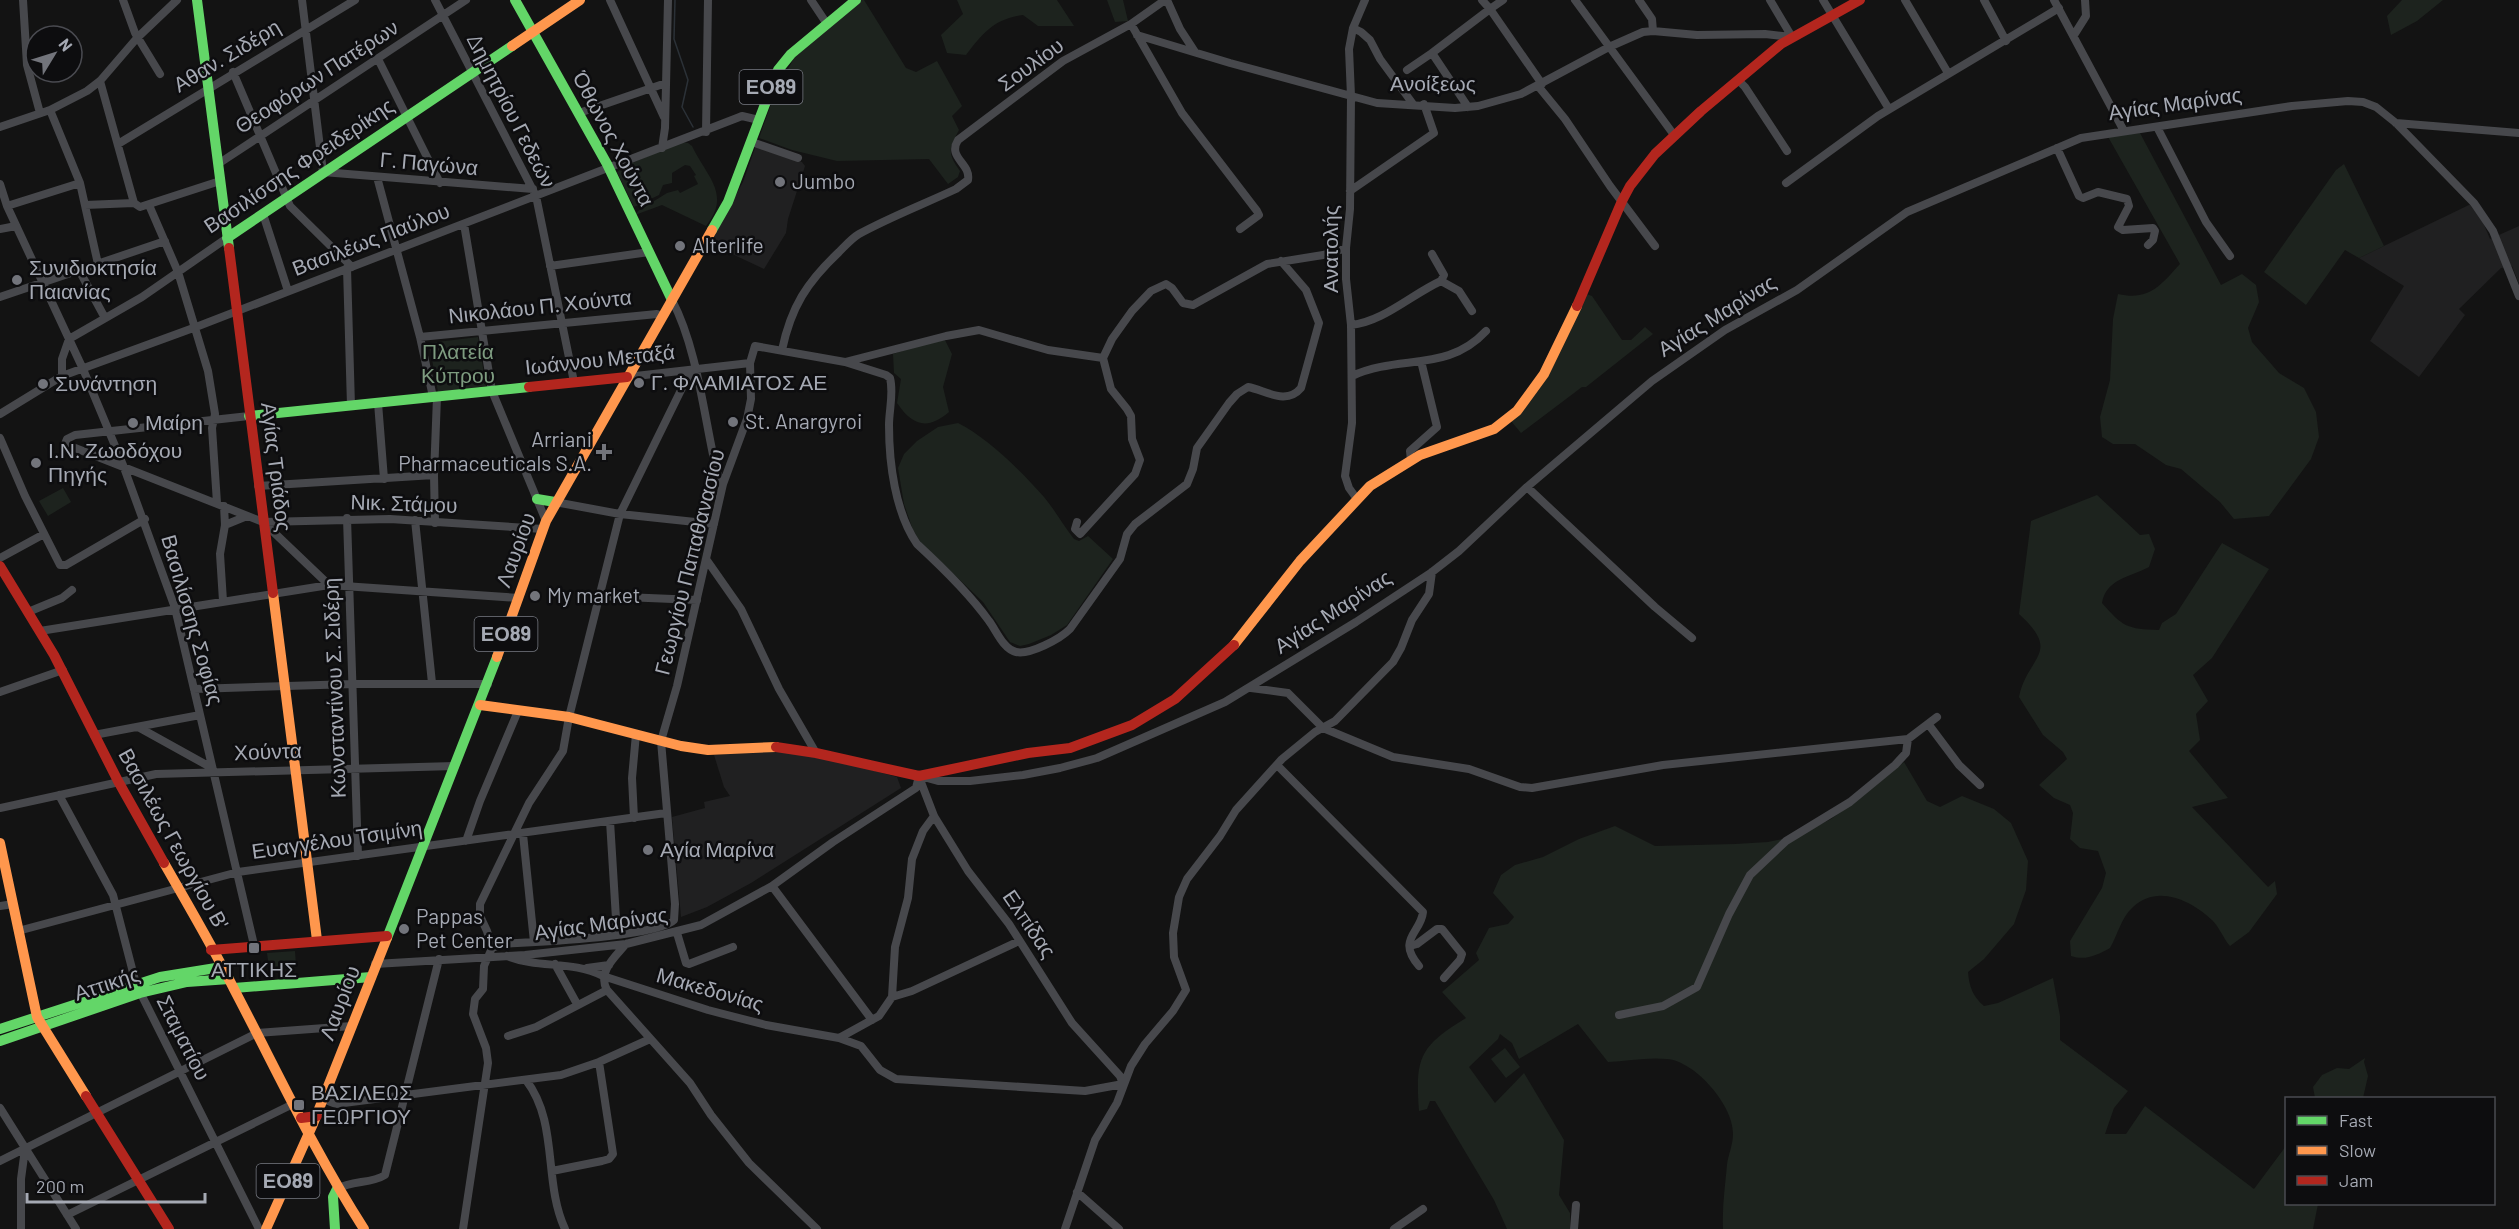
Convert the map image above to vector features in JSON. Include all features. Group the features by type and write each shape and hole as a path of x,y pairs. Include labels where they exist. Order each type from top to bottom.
{"street":[{"path":"23,0 27,65 40,114"},
{"path":"123,0 137,38 160,74"},
{"path":"0,126 50,110 87,91 100,81 137,38 177,0"},
{"name":"Αγίας Τριάδος","path":"197,0 317,940"},
{"path":"302,0 323,172"},
{"name":"Αθαν. Σιδέρη","path":"118,144 233,72 355,0"},
{"name":"Δημητρίου Γεδεών","path":"435,0 535,193 574,382"},
{"name":"Θεοφόρων Πατέρων","path":"218,164 466,0"},
{"name":"Όθωνος Χούντα","path":"515,0 610,169 672,300"},
{"name":"Βασιλίσσης Φρειδερίκης","path":"69,339 178,272 580,0"},
{"path":"610,0 665,118"},
{"path":"662,148 668,0"},
{"path":"706,132 708,0"},
{"path":"811,0 827,24"},
{"name":"Λαυρίου","path":"266,1229 317,1116 375,964 480,705 544,525 555,502 728,202 772,84 783,64 856,0"},
{"path":"1166,0 1180,29 1195,52"},
{"name":"Σουλίου","path":"782,350 791,315 805,289 843,248 858,235 965,183 969,177 967,169 954,153 954,146 958,140 1063,61 1131,24 1166,0"},
{"name":"Ανατολής","path":"1357,499 1348,488 1345,476 1352,423 1351,325 1346,279 1352,96 1349,48 1353,28 1365,0"},
{"path":"1482,0 1610,186 1655,246"},
{"path":"1407,70 1503,0"},
{"path":"1575,0 1674,135"},
{"path":"1639,0 1653,21 1653,31"},
{"path":"1770,0 1792,37"},
{"path":"1823,0 1889,110"},
{"path":"919,776 991,760 1089,743 1132,725 1163,707 1200,678 1230,650 1300,561 1357,499 1380,478 1411,460 1494,429 1508,420 1524,403 1544,374 1576,310 1622,201 1640,173 1674,135 1781,44 1860,0"},
{"path":"1905,0 1948,74"},
{"path":"1984,0 2006,41"},
{"path":"2074,35 2086,16 2085,0"},
{"path":"1786,183 1889,110 2006,41 2056,4 2124,131"},
{"path":"1131,24 1182,113 1257,211 1259,215 1240,230"},
{"path":"1353,28 1370,40 1380,59 1413,104"},
{"name":"Ανοίξεως","path":"1137,34 1377,103 1424,104 1449,108 1468,107 1510,98 1540,85 1639,33 1653,31 1691,35 1765,33 1792,37"},
{"path":"1432,53 1468,107"},
{"path":"378,59 440,183"},
{"path":"233,72 290,206 349,267 351,406"},
{"path":"100,81 134,203 138,207 220,181"},
{"path":"1738,81 1745,87 1787,151"},
{"path":"579,113 666,83"},
{"name":"Αγίας Μαρίνας","path":"480,705 569,717 661,741 708,750 778,747 816,753 938,782 1023,776 1097,758 1188,720 1251,688 1432,572 1459,551 1527,487 1672,365 1748,316 1797,290 1900,217 1938,197 2081,138 2292,106 2348,101 2363,102 2376,107 2396,123 2474,203 2493,231 2519,296"},
{"path":"1350,192 1434,133 1424,104"},
{"path":"50,110 80,183 98,264"},
{"name":"Βασιλέως Παύλου","path":"0,414 62,376 464,224 535,193 610,169 742,116 759,120"},
{"path":"2396,123 2519,133"},
{"path":"2157,127 2206,222 2230,256"},
{"path":"752,142 798,158"},
{"path":"2057,148 2079,196 2083,198 2098,192 2127,199 2129,206 2118,227 2123,230 2153,228 2155,231 2153,240 2148,245"},
{"name":"Γ. Παγώνα","path":"323,172 535,193"},
{"path":"377,177 435,397 435,522"},
{"path":"7,206 80,183"},
{"name":"Βασιλίσσης Σοφίας","path":"0,184 7,206 83,369 109,431 145,519 175,608 254,945"},
{"path":"85,205 134,203"},
{"path":"149,205 178,272 208,371 215,414 213,462 225,525 220,554 223,601"},
{"path":"263,214 288,291"},
{"path":"464,224 492,391 537,499 544,525"},
{"path":"0,229 16,226"},
{"path":"0,297 165,241"},
{"path":"1077,522 1075,529 1080,534 1140,465 1139,454 1132,439 1130,413 1111,390 1103,358 1112,339 1131,311 1158,286 1168,284 1183,303 1193,305 1261,267 1281,261 1323,255 1346,248"},
{"path":"550,266 649,252"},
{"path":"1351,325 1371,320 1441,281 1444,275 1432,254"},
{"path":"750,363 755,346 845,362 890,378 891,456 909,533 916,544 977,606 1010,650 1022,652 1047,644 1070,629 1120,559 1127,534 1135,524 1187,484 1197,448 1237,394 1248,387 1278,396 1294,394 1301,388 1319,323 1306,290 1281,261"},
{"path":"79,270 105,318"},
{"path":"1441,281 1459,291 1472,311"},
{"path":"672,300 679,313 695,369 717,473 723,484"},
{"name":"Νικολάου Π. Χούντα","path":"420,337 657,314 662,316"},
{"path":"845,362 946,336 979,330 1033,347 1103,358"},
{"path":"1352,376 1386,365 1440,359 1457,354 1478,340 1486,331"},
{"path":"62,376 62,359 69,339"},
{"path":"1411,460 1410,451 1437,427 1421,361"},
{"name":"Ιωάννου Μεταξά","path":"123,465 65,444 71,437 109,431 750,363"},
{"name":"Γεωργίου Παπαθανασίου","path":"490,952 502,944 617,935 669,926 674,920 675,904 661,741 677,686 723,484 750,407 750,363"},
{"path":"463,1229 488,1063 486,1048 475,1022 473,1004 483,988 484,966 490,952 479,909 513,836 546,774 563,751 569,717 620,514 685,382 695,369"},
{"path":"378,403 384,479"},
{"path":"0,438 60,565 66,565 145,519"},
{"path":"123,465 263,522 329,585"},
{"path":"258,486 434,476"},
{"path":"1527,487 1661,613 1692,638"},
{"path":"537,499 620,514 714,524"},
{"path":"225,525 247,516"},
{"name":"Νικ. Στάμου","path":"263,522 347,519 544,525"},
{"name":"Κωνσταντίνου Σ. Σιδέρη","path":"347,519 358,856"},
{"path":"415,520 432,683"},
{"path":"0,558 44,534"},
{"path":"706,559 741,609 779,688 816,753"},
{"name":"Βασιλέως Γεωργίου Β'","path":"0,566 63,670 118,781 231,983 293,1104 310,1132 337,1189 364,1229"},
{"path":"1065,1229 1095,1140 1118,1103 1123,1084 1145,1044 1173,1011 1186,990 1174,957 1173,933 1179,897 1187,879 1220,836 1236,810 1288,753 1342,714 1393,662 1412,620 1429,594 1432,572"},
{"path":"40,631 272,592 329,585 519,598"},
{"path":"28,612 62,598 72,590"},
{"path":"600,596 697,600"},
{"path":"0,692 63,670"},
{"path":"194,689 284,688 353,684 488,684"},
{"path":"1251,688 1288,693 1323,728 1393,757 1469,769 1520,787 1532,788 1663,765 1908,739 1937,717"},
{"path":"466,841 480,801 518,711"},
{"path":"94,735 200,715"},
{"path":"1929,725 1959,765 1980,785"},
{"path":"138,727 213,770"},
{"path":"634,818 632,778 636,734"},
{"path":"1619,1015 1663,1006 1697,987 1728,914 1750,875 1786,841 1850,802 1895,765 1906,753 1908,739"},
{"path":"1277,765 1423,912 1412,934 1410,946 1413,959 1419,966"},
{"name":"Χούντα","path":"0,808 156,774 213,770 455,766"},
{"name":"Αγίας Μαρίνας","path":"490,952 507,956 626,944 677,933 701,925 772,886 833,842 916,788 919,776"},
{"name":"Ελπίδας","path":"919,776 933,816 968,871 1009,924 1072,1023 1120,1076 1123,1084"},
{"name":"Σταματίου","path":"59,795 106,879 138,989 259,1229"},
{"name":"Ευαγγέλου Τσιμίνη","path":"18,931 238,872 513,836 666,813"},
{"path":"839,1038 872,1020 885,1009 892,997 895,947 908,898 912,859 923,831 933,816"},
{"path":"610,821 617,935"},
{"path":"523,834 534,942"},
{"path":"0,843 40,1022 169,1229"},
{"path":"772,886 872,1020"},
{"path":"0,906 13,904"},
{"path":"1410,946 1417,944 1437,929 1442,929 1462,954 1460,960 1444,978"},
{"path":"677,933 686,963 689,964 733,947"},
{"path":"211,950 387,936"},
{"path":"892,997 912,991 1018,941"},
{"path":"626,944 609,964 603,976 607,990 690,1083 711,1115 749,1163 818,1229"},
{"path":"375,964 490,952"},
{"name":"Μακεδονίας","path":"507,956 530,963 587,968 603,976 708,1010 766,1025 839,1038 861,1046 880,1070 896,1080 1085,1091 1123,1084"},
{"path":"335,1229 333,1197 337,1189 385,1175 439,959"},
{"path":"555,964 577,1004"},
{"path":"587,968 609,964"},
{"name":"Αττικής","path":"0,1041 40,1022 138,989 160,977 222,967"},
{"name":"Αττικής","path":"138,989 188,982 231,983 371,977"},
{"path":"508,1036 536,1027 607,990"},
{"name":"Αττικής","path":"0,1029 40,1022"},
{"path":"1,1159 257,1033 352,1026"},
{"path":"323,1099 336,1104 526,1080 543,1075 561,1075 598,1062 650,1039"},
{"path":"552,1171 602,1161 614,1154 598,1062"},
{"path":"526,1080 539,1102 548,1129 548,1148 561,1220 565,1229"},
{"path":"67,1215 293,1104"},
{"path":"0,1108 76,1229"},
{"path":"301,1118 317,1116"},
{"path":"21,1229 21,1179 25,1149"},
{"path":"1077,1192 1119,1229"},
{"path":"1574,1229 1576,1205"},
{"path":"1394,1229 1423,1209"}],"shaded area":[{"path":"756,145 802,162 805,166 788,219 786,233 764,269 709,243 743,182"},
{"path":"2471,204 2482,220 2490,239 2519,226 2519,284 2512,266 2501,268 2459,309 2465,315 2419,377 2370,341 2404,286 2359,258"},
{"path":"778,750 846,763 897,777 901,788 751,883 707,907 681,917 672,817 705,808 704,802 730,796 724,787 714,755"}],"green space":[{"path":"859,0 864,0 906,68 916,72 937,61 962,106 952,116 959,130 953,142 951,155 960,171 958,177 948,184 929,159 837,161 792,150 759,138 775,93 794,58"},
{"path":"957,0 1057,0 1074,26 1038,26 1023,15 1013,17 990,28 966,55 947,53 941,35 963,14"},
{"path":"1107,0 1123,0 1128,21 1115,22"},
{"path":"2402,0 2443,0 2417,21 2391,35 2387,16"},
{"path":"2140,133 2221,285 2242,274 2256,285 2259,302 2248,328 2252,342 2279,373 2304,388 2316,412 2319,437 2311,459 2269,516 2234,519 2220,502 2181,469 2166,465 2135,444 2113,444 2102,437 2100,417 2110,380 2113,319 2118,294 2138,295 2153,290 2180,264 2107,135"},
{"path":"681,142 692,146 714,185 717,195 717,204 706,226 662,205 635,215 667,193 678,190 680,193 698,184 694,176 696,175 690,166 685,165 672,173 672,183 663,185 659,195 634,207 617,172 625,166"},
{"path":"2344,164 2384,246 2359,258 2345,250 2306,305 2264,272 2336,170"},
{"path":"1586,294 1592,296 1622,340 1631,340 1645,327 1653,334 1586,387 1582,387 1521,433 1511,421"},
{"name":"Πλατεία Κύπρου","path":"478,337 486,386 438,392 429,343"},
{"path":"945,340 952,354 943,387 949,412 934,422 914,421 897,403 901,379 894,373 893,354"},
{"path":"958,423 993,446 1026,477 1048,502 1074,539 1079,541 1088,536 1113,559 1067,625 1029,644 1020,646 1010,642 983,602 921,543 913,530 904,504 898,468 904,454 917,441 938,427"},
{"path":"63,488 71,502 48,516 39,501"},
{"path":"2097,495 2140,535 2149,534 2155,549 2149,567 2120,580 2104,595 2102,603 2126,625 2140,629 2159,630 2162,623 2176,614 2222,543 2269,569 2212,658 2193,675 2208,701 2196,714 2200,740 2189,751 2228,798 2192,807 2268,887 2275,881 2277,894 2249,932 2230,946 2215,923 2204,913 2184,901 2163,896 2142,900 2133,907 2123,921 2110,948 2087,958 2071,956 2070,941 2102,888 2106,873 2098,851 2080,848 2070,839 2073,813 2070,805 2054,798 2039,785 2067,759 2063,752 2043,735 2019,697 2040,647 2039,638 2032,627 2019,614 2031,521"},
{"path":"1904,762 1927,801 1940,807 1962,796 1994,809 2011,823 2028,861 2026,890 2014,924 1984,959 1968,972 1972,991 1977,999 1984,1006 1998,1003 2053,978 2060,1016 2060,1040 2128,1091 2114,1108 2105,1134 2126,1134 2145,1106 2254,1189 2285,1147 2285,1205 2318,1205 2313,1229 1723,1229 1727,1165 1733,1134 1732,1123 1720,1098 1700,1076 1678,1062 1652,1058 1608,1062 1578,1024 1519,1059 1512,1043 1500,1034 1498,1039 1469,1067 1495,1103 1524,1073 1564,1140 1559,1195 1570,1213 1570,1229 1507,1229 1494,1200 1435,1101 1430,1101 1427,1109 1419,1111 1418,1093 1420,1065 1430,1045 1466,1018 1442,992 1479,960 1476,953 1489,928 1508,924 1514,917 1493,893 1501,875 1515,865 1543,857 1579,839 1615,826 1655,846 1768,842 1797,836 1831,819"},
{"path":"295,951 296,965 269,968 267,953"},
{"path":"1505,1048 1520,1067 1506,1078 1491,1059"},
{"path":"2365,1058 2368,1076 2363,1097 2315,1097 2313,1087 2322,1075 2337,1068 2349,1069"}],"waterway":[{"path":"675,0 674,39 688,80 682,107 693,127"}],"traffic: fast":[{"path":"197,0 229,248"},
{"path":"515,0 607,164 672,300"},
{"path":"712,230 728,202 778,70 791,54 856,0"},
{"path":"227,238 512,46"},
{"path":"249,416 529,387"},
{"path":"537,499 555,502"},
{"path":"387,938 497,657"},
{"path":"0,1029 160,977 222,967"},
{"path":"234,988 371,977"},
{"path":"0,1041 140,993 187,982 229,979"},
{"path":"335,1229 333,1197 337,1189"}],"traffic: slow":[{"path":"512,46 580,0"},
{"path":"497,657 546,521 712,230"},
{"path":"1234,645 1300,561 1370,486 1420,455 1494,429 1517,411 1544,374 1577,306"},
{"path":"273,593 317,940"},
{"path":"480,705 569,717 681,746 708,750 776,747"},
{"path":"0,843 37,1017 86,1096"},
{"path":"164,863 218,958 313,1141 364,1229"},
{"path":"266,1229 313,1124 387,938"}],"traffic: jam":[{"path":"1577,306 1622,201 1630,186 1655,154 1701,111 1781,44 1860,0"},
{"path":"229,248 273,593"},
{"path":"529,387 627,377"},
{"path":"0,566 54,655 118,781 164,863"},
{"path":"776,747 816,753 919,776 1028,753 1070,748 1132,725 1175,699 1234,645"},
{"path":"211,950 387,936"},
{"path":"86,1096 169,1229"},
{"path":"301,1118 317,1116"}],"place":[{"name":"Jumbo","path":"780,182"},
{"name":"Alterlife","path":"680,246"},
{"name":"Συνιδιοκτησία Παιανίας","path":"17,280"},
{"name":"Γ. ΦΛΑΜΙΑΤΟΣ ΑΕ","path":"639,383"},
{"name":"Συνάντηση","path":"43,384"},
{"name":"St. Anargyroi","path":"733,422"},
{"name":"Μαίρη","path":"133,423"},
{"name":"Arriani Pharmaceuticals S.A.","path":"604,452"},
{"name":"Ι.Ν. Ζωοδόχου Πηγής","path":"36,463"},
{"name":"My market","path":"535,596"},
{"name":"Αγία Μαρίνα","path":"648,850"},
{"name":"Pappas Pet Center","path":"404,929"},
{"name":"ΑΤΤΙΚΗΣ","path":"254,948"},
{"name":"ΒΑΣΙΛΕΩΣ ΓΕΩΡΓΙΟΥ","path":"299,1105"}]}
